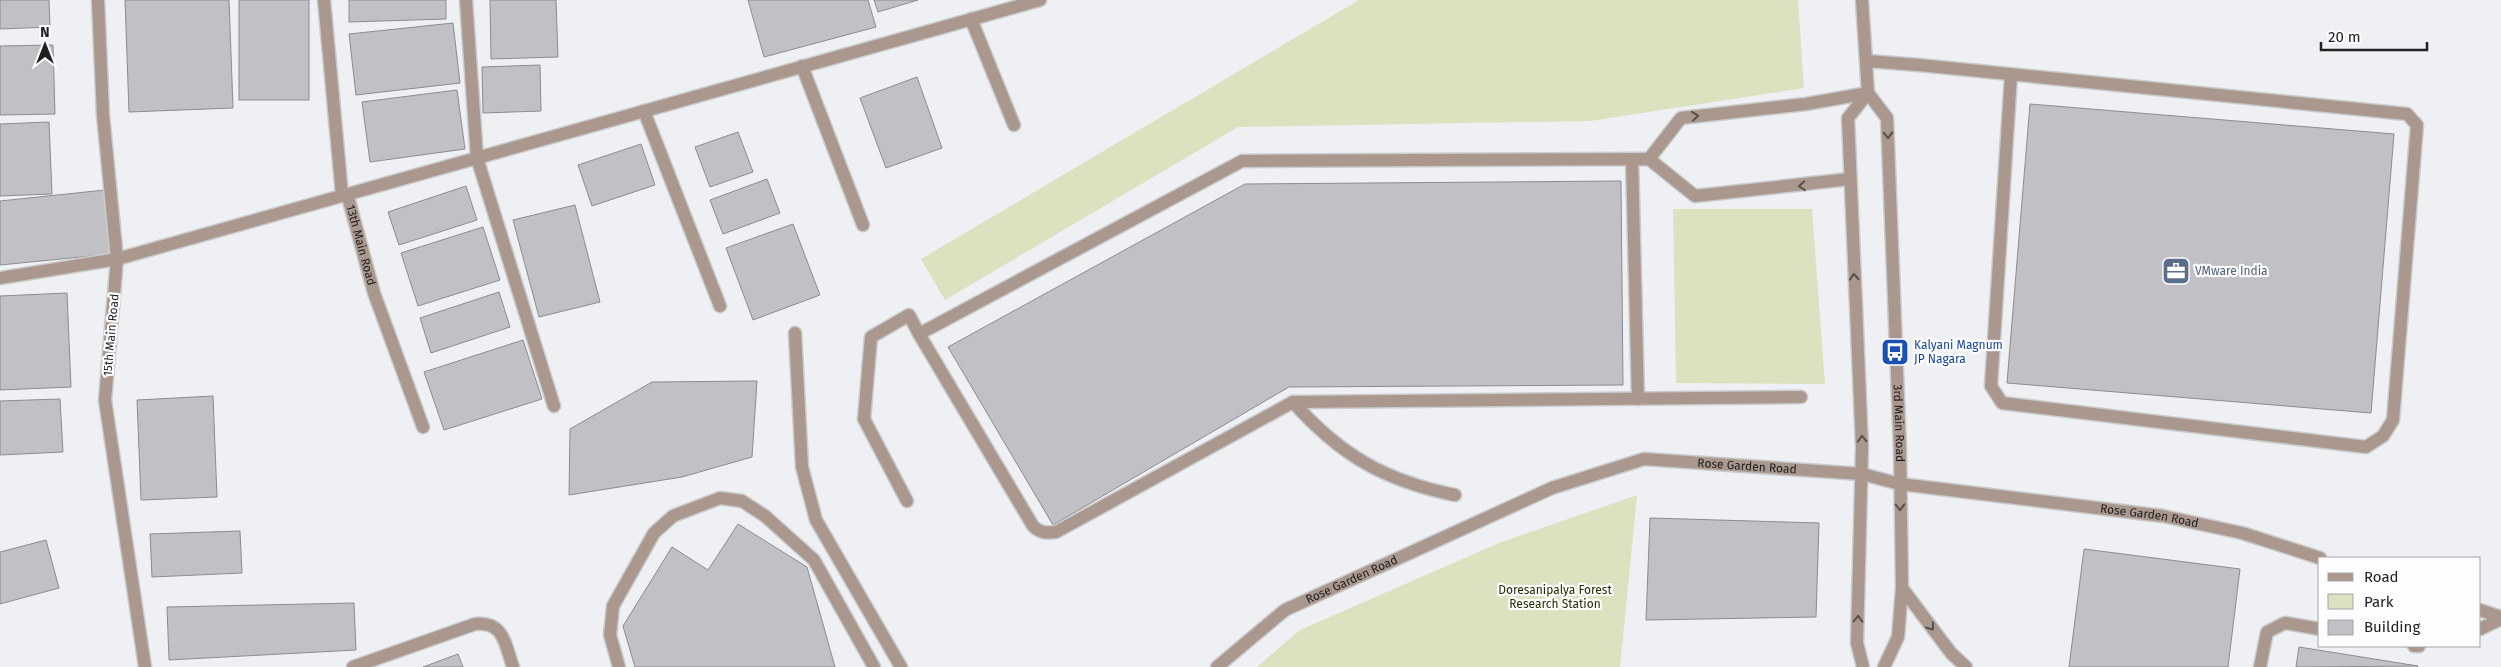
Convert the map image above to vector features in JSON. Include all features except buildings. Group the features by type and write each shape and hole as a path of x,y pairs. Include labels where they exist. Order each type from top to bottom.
{"street":[{"name":"15th Main Road","path":"98,0 103,115 117,259 105,400 145,667"},
{"name":"13th Main Road","path":"324,0 342,195 348,197 374,293 423,428"},
{"path":"466,0 477,158 554,406"},
{"path":"0,278 117,259 1040,0"},
{"path":"1862,0 1868,93 1848,118 1862,474 1857,643 1863,667"},
{"path":"971,19 1014,125"},
{"path":"1867,60 2407,114 2417,125 2393,420 2383,436 2366,447 2002,403 1991,386 2012,75"},
{"path":"802,66 863,225"},
{"path":"1649,159 1681,118 1806,104 1868,93"},
{"name":"3rd Main Road","path":"1868,93 1887,118 1900,484 1902,588 1898,637 1884,667"},
{"path":"644,111 720,306"},
{"path":"1632,159 1638,399"},
{"path":"919,334 1242,161 1649,159 1695,196 1850,179"},
{"path":"907,501 864,419 871,338 909,314 1033,526 1038,531 1046,533 1056,532 1293,402 1801,397"},
{"path":"795,333 802,467 816,520 901,667"},
{"path":"1293,402 1313,426 1363,464 1392,478 1423,489 1455,495"},
{"name":"Rose Garden Road","path":"1217,667 1285,610 1552,488 1644,459 1862,474 1900,484 2163,516 2242,533 2318,557"},
{"path":"619,667 610,635 612,606 654,533 672,516 720,498 742,501 765,516 814,560 874,667"},
{"path":"1902,588 1952,653 1966,667"},
{"path":"2481,610 2501,618"},
{"path":"2481,628 2501,618"},
{"path":"353,667 475,624 485,623 495,626 502,636 513,667"},
{"path":"2260,667 2267,632 2286,623 2318,629"}],"green space":[{"path":"1359,0 1798,0 1804,88 1590,121 1238,127 945,300 921,259"},
{"path":"1673,209 1812,209 1825,384 1676,383"},
{"name":"Doresanipalya Forest Research Station","path":"1637,495 1620,667 1257,667 1300,630 1499,543"}],"place":[{"name":"VMware India","path":"2176,271"},
{"name":"Kalyani Magnum JP Nagara","path":"1895,352"}]}
